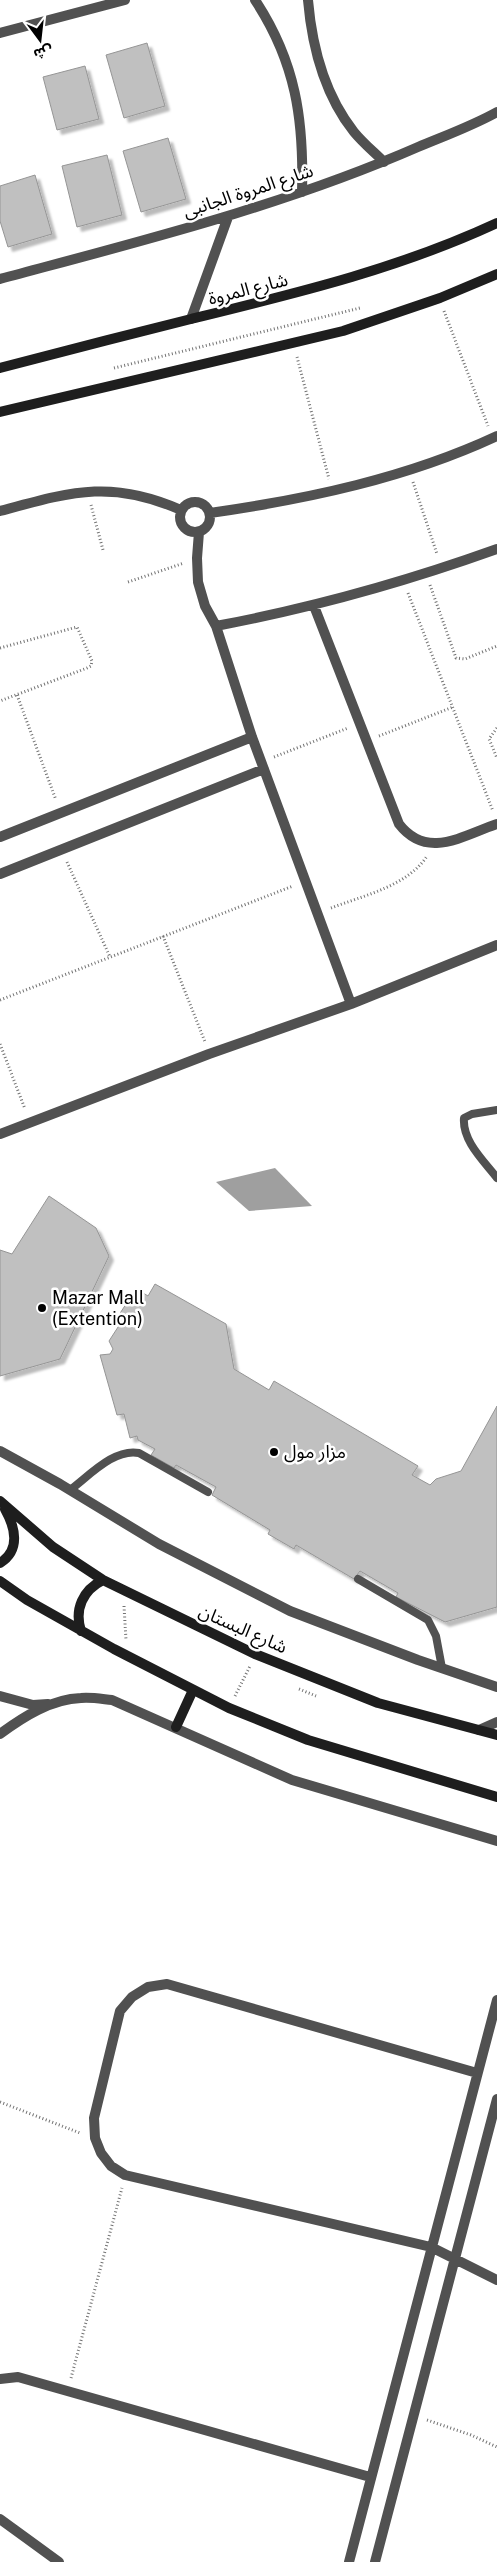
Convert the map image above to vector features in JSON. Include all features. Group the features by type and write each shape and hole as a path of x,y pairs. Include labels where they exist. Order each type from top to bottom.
{"street":[{"path":"0,33 126,0"},
{"path":"255,0 266,17 285,58 298,102 303,146 302,192"},
{"path":"308,0 311,31 320,66 334,100 354,132 384,162"},
{"name":"شارع المروة الجانبى","path":"0,279 228,217 384,162 497,112"},
{"path":"191,319 228,217"},
{"name":"شارع المروة","path":"0,368 191,319 275,300 368,274 452,244 497,222"},
{"path":"0,412 293,344 375,321 440,298 497,274"},
{"path":"210,513 272,504 333,491 409,469 495,437"},
{"path":"0,511 65,493 86,490 135,494 181,510"},
{"path":"193,502 207,507 210,513 209,525 199,532 190,532 183,527 180,519 181,510 193,502"},
{"path":"199,532 198,582 205,606 216,626 252,737 316,914 351,1004"},
{"path":"216,626 314,606 404,581 497,549"},
{"path":"314,606 399,824 414,838 434,844 497,824"},
{"path":"0,837 252,737"},
{"path":"0,874 263,766"},
{"path":"0,1134 209,1054 351,1004 497,945"},
{"path":"0,1452 70,1490 159,1544 290,1611 497,1687"},
{"path":"0,1563 10,1552 14,1543 15,1532 1,1502"},
{"name":"شارع البستان","path":"1,1502 53,1547 103,1580 256,1654 378,1703 497,1735"},
{"path":"81,1631 78,1622 80,1603 90,1589 103,1580"},
{"path":"0,1581 81,1631 229,1708 308,1740 497,1797"},
{"path":"176,1726 193,1690"},
{"path":"0,1696 33,1705 53,1704 80,1698 112,1700 176,1726 292,1780 497,1842"},
{"path":"0,1734 22,1718 53,1704"},
{"path":"479,1730 497,1722"},
{"path":"476,2073 167,1984 148,1987 132,1997 120,2011 94,2118 95,2138 101,2153 111,2166 125,2175 430,2247 497,2280"},
{"path":"349,2562 430,2247 497,2000"},
{"path":"375,2562 497,2099"},
{"path":"0,2379 18,2377 370,2477"},
{"path":"0,2519 59,2562"}],"lane":[{"path":"497,1110 472,1114 464,1118 463,1128 466,1137 497,1178"},
{"path":"70,1490 114,1457 132,1451 138,1452 208,1492"},
{"path":"358,1579 428,1620 436,1636 442,1668"}],"path":[{"path":"440,298 495,437"},
{"path":"104,370 368,306"},
{"path":"293,344 333,491"},
{"path":"409,469 442,569"},
{"path":"86,490 103,550"},
{"path":"128,582 197,558"},
{"path":"426,574 456,658 465,658 497,646"},
{"path":"404,581 494,812"},
{"path":"0,648 77,627 92,661 91,666 87,668 0,702"},
{"path":"17,695 61,812"},
{"path":"367,741 453,707"},
{"path":"263,766 360,724"},
{"path":"497,728 489,739 497,758"},
{"path":"316,914 400,880 420,865 434,844"},
{"path":"62,850 110,957"},
{"path":"0,1000 304,881"},
{"path":"163,936 209,1054"},
{"path":"0,1044 30,1123"},
{"path":"126,1640 135,1644"},
{"path":"229,1708 256,1654"},
{"path":"228,1690 245,1697"},
{"path":"0,2102 95,2138"},
{"path":"68,2391 125,2175"},
{"path":"414,2415 471,2435 497,2447"}],"shaded area":[{"path":"275,1168 312,1206 249,1211 216,1182"}],"building":[{"path":"147,43 165,106 124,118 106,55"},
{"path":"85,66 99,119 57,130 43,77"},
{"path":"168,138 186,199 141,212 123,151"},
{"path":"107,155 122,215 77,227 62,166"},
{"path":"35,175 52,234 8,247 0,221 0,186"},
{"name":"Mazar Mall (Extention)","path":"49,1196 96,1228 109,1256 60,1359 0,1376 0,1250 12,1254"},
{"name":"مزار مول","path":"155,1284 226,1324 234,1369 269,1390 274,1381 418,1466 412,1475 430,1485 436,1479 461,1471 497,1406 497,1607 445,1622 396,1597 398,1593 360,1571 354,1579 296,1545 294,1549 268,1534 270,1530 212,1495 216,1487 176,1465 174,1468 151,1455 155,1449 138,1440 137,1436 130,1438 124,1414 117,1415 100,1355 110,1354 113,1349 109,1341 120,1324 115,1321 128,1301 132,1304 140,1291 148,1296"}],"place":[{"name":"Mazar Mall (Extention)","path":"42,1308"},
{"name":"مزار مول","path":"274,1452"}]}
